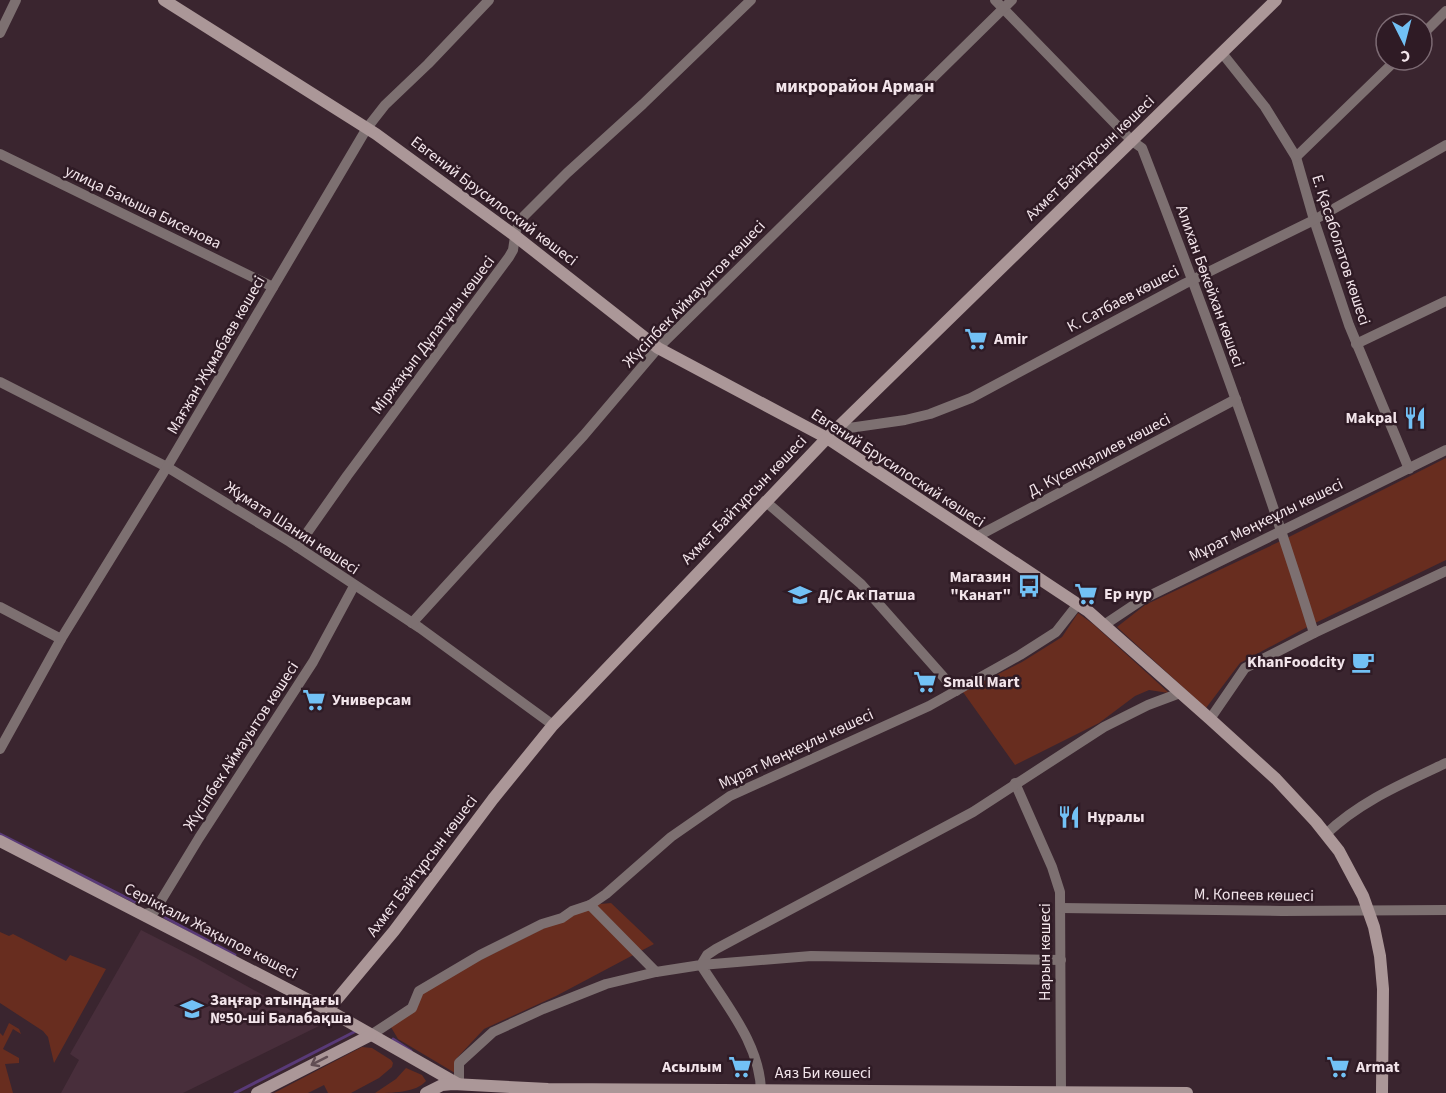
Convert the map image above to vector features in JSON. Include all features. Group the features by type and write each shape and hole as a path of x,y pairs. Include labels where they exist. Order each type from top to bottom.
{"main road":[{"name":"Евгений Брусилоский көшесі","path":"164,0 367,128 514,235 658,348 831,434 976,537 1078,604 1210,719 1276,780 1326,834 1352,873 1374,927 1381,967 1382,1093"},
{"name":"Ахмет Байтұрсын көшесі","path":"328,1010 394,931 493,799 553,725 831,434 1276,0"},
{"name":"Серікқали Жақыпов көшесі","path":"0,841 328,1010 436,1072 459,1089"},
{"name":"Мұрат Мөңкеұлы көшесі","path":"257,1093 371,1035"},
{"path":"428,1092 436,1080 436,1072"},
{"path":"428,1092 442,1085 459,1089"},
{"name":"Аяз Би көшесі","path":"459,1089 1187,1093"}],"street":[{"path":"0,33 16,0"},
{"name":"Мағжан Жұмабаев көшесі","path":"0,749 61,639 167,467 367,128 385,105 429,64 489,0"},
{"name":"Міржақып Дұлатұлы көшесі","path":"297,547 509,257 513,250 514,235 523,218 567,172 643,104 751,0"},
{"name":"Жүсіпбек Аймауытов көшесі","path":"412,623 584,435 658,348 999,4 1012,0"},
{"name":"Алихан Бөкейхан көшесі","path":"999,4 1132,141 1142,148 1193,279 1236,399 1282,531 1314,633"},
{"path":"1434,23 1446,11"},
{"name":"Е. Қасаболатов көшесі","path":"1222,53 1264,107 1296,157 1314,220 1356,344 1409,469"},
{"path":"1296,157 1384,72"},
{"name":"К. Сатбаев көшесі","path":"831,434 930,414 962,402 1193,279 1314,220 1446,145"},
{"name":"улица Бакыша Бисенова","path":"0,154 273,287"},
{"path":"1356,344 1446,301"},
{"name":"Жұмата Шанин көшесі","path":"0,382 167,467 297,547 412,623 553,725"},
{"name":"Д. Күсепқалиев көшесі","path":"976,537 1236,399"},
{"name":"Мұрат Мөңкеұлы көшесі","path":"1104,625 1143,599 1446,450"},
{"path":"765,501 861,584 956,691"},
{"path":"1210,719 1245,668 1446,571"},
{"name":"Жүсіпбек Аймауытов көшесі","path":"145,914 154,912 205,828 313,662 354,586"},
{"name":"Мұрат Мөңкеұлы көшесі","path":"371,1035 412,1008 419,991 511,939 590,905 606,894 671,837 730,796 929,706 1056,632 1078,604"},
{"path":"0,607 61,639"},
{"path":"701,965 707,955 716,949 974,812 1015,783 1104,727 1148,705 1180,693"},
{"path":"1326,834 1363,805 1446,763"},
{"name":"Нарын көшесі","path":"1015,783 1052,867 1060,892 1061,1092"},
{"path":"590,905 656,972"},
{"name":"М. Копеев көшесі","path":"1061,908 1282,911 1446,910"},
{"path":"459,1089 459,1064 493,1032 606,984 656,972 701,965 811,957 1061,960"},
{"path":"701,965 750,1044 758,1065 761,1091"}],"shaded area":[{"path":"1446,458 1446,560 1311,625 1240,663 1206,708 1117,627 1145,605 1285,539"},
{"path":"1078,613 1169,693 1149,690 1135,696 1099,723 1015,765 963,692 1022,662 1062,637"},
{"path":"611,903 654,944 556,996 484,1029 455,1060 455,1073 398,1039 388,1022 412,1008 419,991 590,905"},
{"name":"Заңғар атындағы №50-ші Балабақша","path":"141,930 319,1026 183,1093 61,1093 79,1060 70,1054"},
{"path":"0,932 9,936 13,934 66,961 70,955 106,969 54,1063 48,1037 43,1031 0,1003"},
{"path":"9,1023 19,1029 21,1034 13,1029 3,1049 19,1058 19,1063 5,1064 13,1093 0,1093 0,1033 3,1036"},
{"path":"362,1047 372,1048 391,1060 392,1067 379,1078 351,1093 328,1093 324,1085 308,1093 274,1093"},
{"path":"406,1068 422,1075 426,1081 410,1090 375,1093 396,1079"}],"waterway":[{"path":"0,834 137,903"},
{"path":"164,917 235,955"},
{"path":"235,1093 356,1031"},
{"path":"393,1039 411,1051"}],"place":[{"name":"Amir","path":"976,339"},
{"name":"Makpal","path":"1415,418"},
{"name":"Магазин \"Канат\"","path":"1029,586"},
{"name":"Ер нур","path":"1086,594"},
{"name":"Д/С Ак Патша","path":"800,595"},
{"name":"KhanFoodcity","path":"1363,662"},
{"name":"Small Mart","path":"925,682"},
{"name":"Универсам","path":"314,700"},
{"name":"Нұралы","path":"1069,817"},
{"name":"Заңғар атындағы №50-ші Балабақша","path":"192,1009"},
{"name":"Асылым","path":"740,1067"},
{"name":"Armat","path":"1338,1067"}],"district":[{"name":"микрорайон Арман","path":"855,86"}]}
